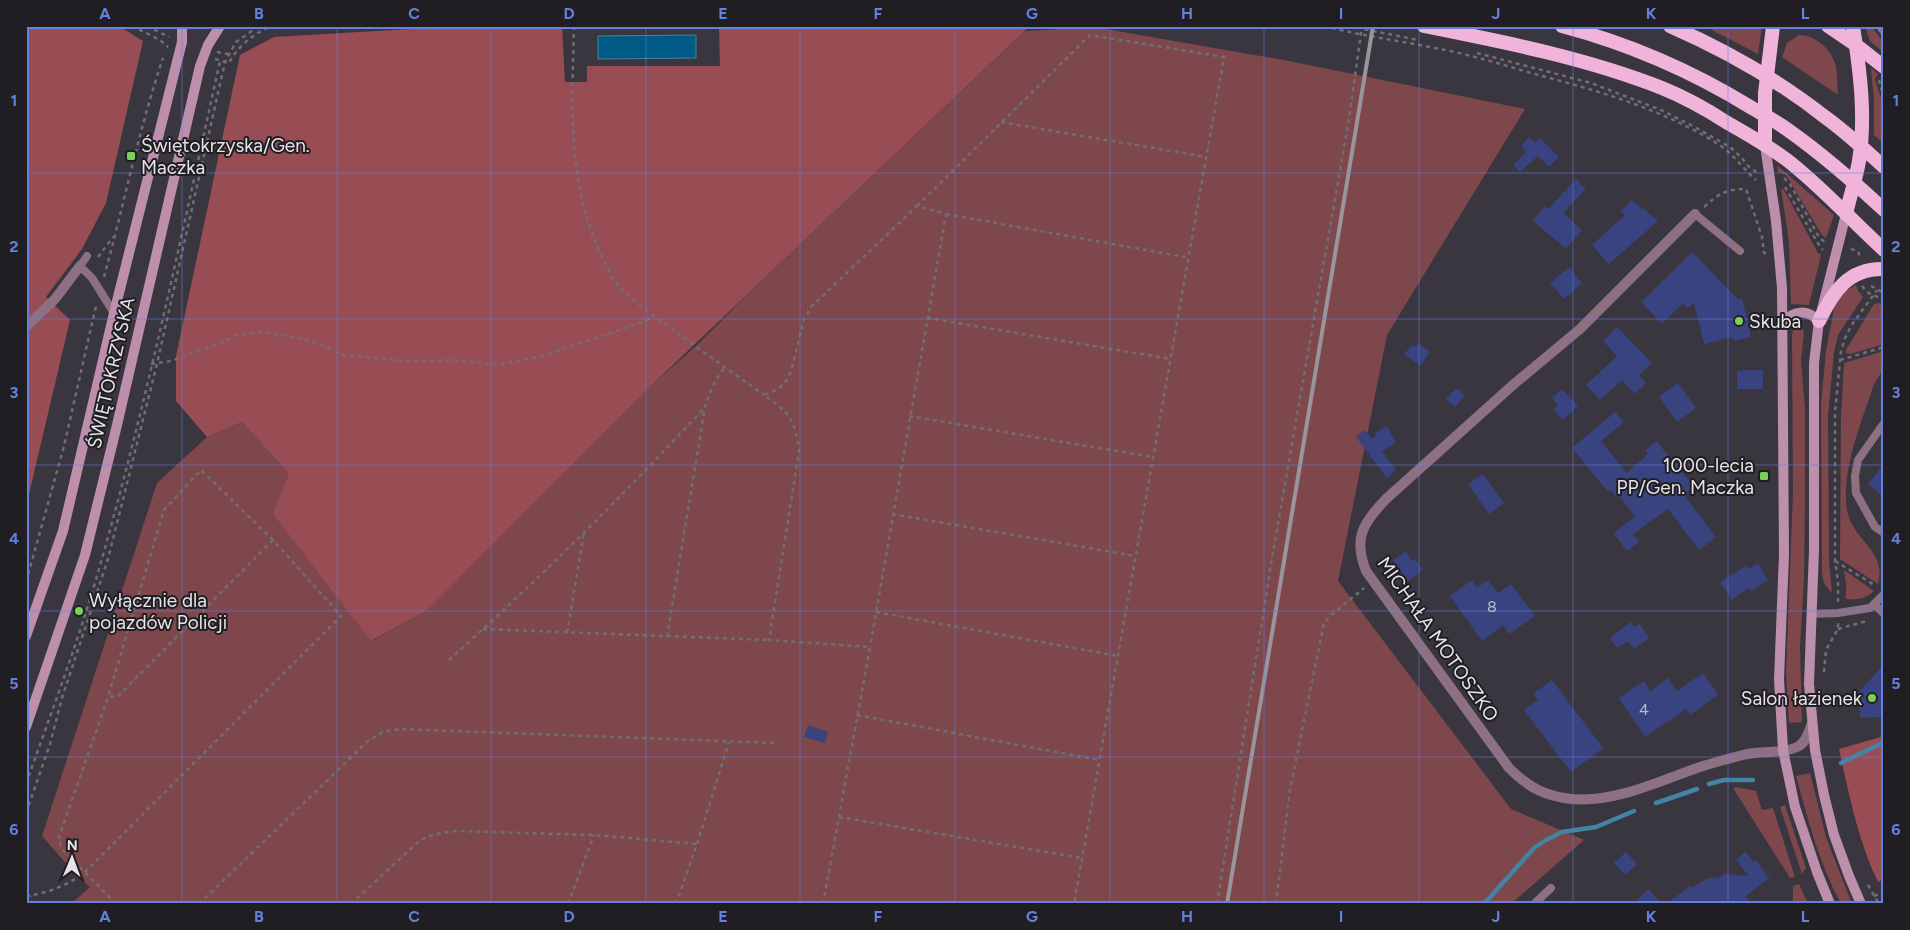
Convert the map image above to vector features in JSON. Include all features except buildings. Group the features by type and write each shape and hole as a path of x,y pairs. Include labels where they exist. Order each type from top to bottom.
{"highway":[{"path":"1424,26 1599,66 1664,88 1765,145 1810,180 1884,250"},
{"path":"1562,26 1603,37 1658,58 1722,89 1787,129 1846,175 1884,210"},
{"path":"1670,26 1748,65 1790,92 1843,130 1884,167"},
{"path":"1765,145 1765,93 1772,26"},
{"path":"1828,26 1884,67"},
{"path":"1846,214 1859,161 1861,133 1860,73 1853,26"},
{"path":"1819,321 1829,299 1838,288 1861,273 1884,269"}],"main road":[{"name":"ŚWIĘTOKRZYSKA","path":"26,636 63,531 114,313 182,42 182,26"},
{"name":"ŚWIĘTOKRZYSKA","path":"26,727 84,555 117,425 200,66 208,45 220,26"},
{"path":"1765,145 1780,252 1783,323 1784,555 1778,679 1783,750 1795,807 1830,904"},
{"path":"1846,214 1819,321 1814,363 1814,550 1809,684 1815,750 1834,835 1861,904"},
{"path":"1783,323 1787,317 1800,312 1814,316 1819,321"}],"street":[{"path":"1881,26 1884,30"},
{"name":"MICHAŁA MOTOSZKO","path":"1696,214 1580,329 1514,384 1377,509 1362,531 1359,546 1366,571 1373,581 1509,768 1536,790 1572,799 1610,796 1742,755 1783,750 1800,745 1807,737 1812,723"},
{"path":"26,327 55,299 80,266"}],"lane":[{"path":"1696,214 1740,251"},
{"path":"87,256 80,266 100,289 114,313"},
{"path":"1884,424 1858,460 1855,476 1856,493 1875,527 1884,533"},
{"path":"1811,614 1838,613 1870,608 1884,592"},
{"path":"1874,604 1884,614"},
{"path":"1534,904 1551,888"}],"path":[{"path":"26,813 50,744 62,698 108,559 157,364 225,62 236,42 259,26"},
{"path":"225,62 229,63 239,47 245,42 272,26"},
{"path":"574,26 572,110 575,164 582,201 595,242 614,280 621,290 654,316 789,415 796,431 799,451 769,640"},
{"path":"1324,26 1451,51 1591,88 1661,115 1705,137 1734,155 1749,174 1758,181 1778,174 1785,179 1820,239 1836,250"},
{"path":"1349,26 1426,42"},
{"path":"1217,904 1275,543 1349,119 1362,26"},
{"path":"764,395 778,389 791,372 804,319 811,307 917,206 1090,35 1224,57 1190,258 1152,457 1074,904"},
{"path":"1436,43 1445,45"},
{"path":"1454,47 1610,90 1691,125 1730,147 1755,172 1781,183 1785,187 1824,251 1858,250 1863,287 1874,296 1884,300"},
{"path":"26,582 64,446 100,289 130,181 148,103 164,56"},
{"path":"26,784 101,564 151,364 220,61"},
{"path":"1001,122 1206,157"},
{"path":"1696,214 1719,193 1734,189 1746,189 1762,237 1764,253 1770,252"},
{"path":"917,206 946,214 1190,258"},
{"path":"823,904 946,214"},
{"path":"1823,675 1826,650 1838,629 1838,581 1835,561 1835,412 1840,360 1844,338 1877,290"},
{"path":"151,364 171,362 237,334 262,332 303,338 323,345 342,355 405,361 458,360 498,365 543,356 643,322 654,316"},
{"path":"927,318 1171,359"},
{"path":"1840,360 1884,347"},
{"path":"668,638 705,407 710,391 725,368"},
{"path":"449,660 584,531 675,440 705,407"},
{"path":"909,416 1152,457"},
{"path":"26,896 40,894 79,878 86,872 341,616 273,540 201,470 164,510 108,697 59,838 61,848 86,872 116,904"},
{"path":"892,514 1135,556"},
{"path":"567,633 584,531"},
{"path":"108,697 118,696 273,540"},
{"path":"1835,561 1884,592"},
{"path":"1276,904 1290,789 1324,623 1373,581"},
{"path":"876,612 1118,656"},
{"path":"483,629 668,638 769,640 870,647"},
{"path":"857,715 1098,760"},
{"path":"199,904 368,741 383,732 400,729 775,743"},
{"path":"676,904 698,844 729,742"},
{"path":"839,817 1082,858"},
{"path":"351,904 420,840 435,834 456,831 594,835 698,844"},
{"path":"568,904 594,835"},
{"path":"1867,883 1879,904"},
{"path":"1874,896 1884,892"},
{"path":"26,903 31,896"}],"shaded area":[{"path":"26,26 119,26 143,41 106,203 82,249 46,297 70,320 26,507"},
{"path":"462,26 562,26 565,82 587,82 587,66 720,66 719,26 1030,26 653,384 428,610 371,641 273,514 289,474 242,422 207,437 176,401 176,356 240,55 274,37"},
{"path":"1704,26 1762,26 1758,54"},
{"path":"1865,26 1871,26 1884,43 1884,53 1870,41"},
{"path":"1094,27 1284,60 1525,109 1387,335 1338,581 1511,809 1584,840 1511,904 71,904 90,887 79,878 42,836 157,483 207,437 242,422 289,474 372,641 428,610 653,384 696,346 751,291 1025,31"},
{"path":"1799,35 1811,37 1830,52 1836,67 1838,95 1782,57 1787,43"},
{"path":"1871,68 1878,74 1875,79 1884,108 1884,144 1874,135 1874,101"},
{"path":"1777,165 1834,215 1826,238 1822,235 1788,178 1778,172"},
{"path":"1781,188 1784,190 1818,253 1821,255 1809,305 1791,304 1789,242"},
{"path":"1856,285 1863,297 1838,335 1834,352 1828,416 1829,562 1832,593 1824,583 1822,574 1821,404 1826,351 1835,303 1846,290"},
{"path":"1874,304 1884,304 1884,344 1850,354 1846,353"},
{"path":"1799,327 1803,329 1804,333 1801,361 1805,408 1804,579 1800,647 1802,722 1789,723 1786,673 1793,493 1792,335 1793,331"},
{"path":"1884,351 1884,367 1874,384 1853,448 1849,464 1846,495 1850,521 1878,562 1878,584 1840,559 1841,418 1844,363"},
{"path":"1844,570 1874,591 1868,596 1861,598 1846,599"},
{"path":"1884,736 1884,879 1878,882 1865,850 1850,800 1839,749"},
{"path":"1810,773 1826,837 1852,904 1841,904 1826,873 1815,841 1796,776"},
{"path":"1733,788 1756,791 1762,810 1773,808 1795,877 1790,878"},
{"path":"1785,805 1806,868 1802,874 1780,807"},
{"path":"1799,884 1808,904 1793,904 1793,886"}],"water":[{"path":"696,35 696,58 598,59 598,36"}],"waterway":[{"path":"1841,763 1884,742"},
{"path":"1709,784 1724,780 1753,780"},
{"path":"1656,803 1697,789"},
{"path":"1484,904 1534,848 1546,840 1562,832 1596,827 1634,811"}],"railway":[{"path":"1227,904 1373,26"}],"place":[{"name":"Świętokrzyska/Gen. Maczka","path":"131,156"},
{"name":"Skuba","path":"1739,321"},
{"name":"1000-lecia PP/Gen. Maczka","path":"1764,476"},
{"name":"Wyłącznie dla pojazdów Policji","path":"79,611"},
{"name":"Salon łazienek","path":"1872,698"}]}
